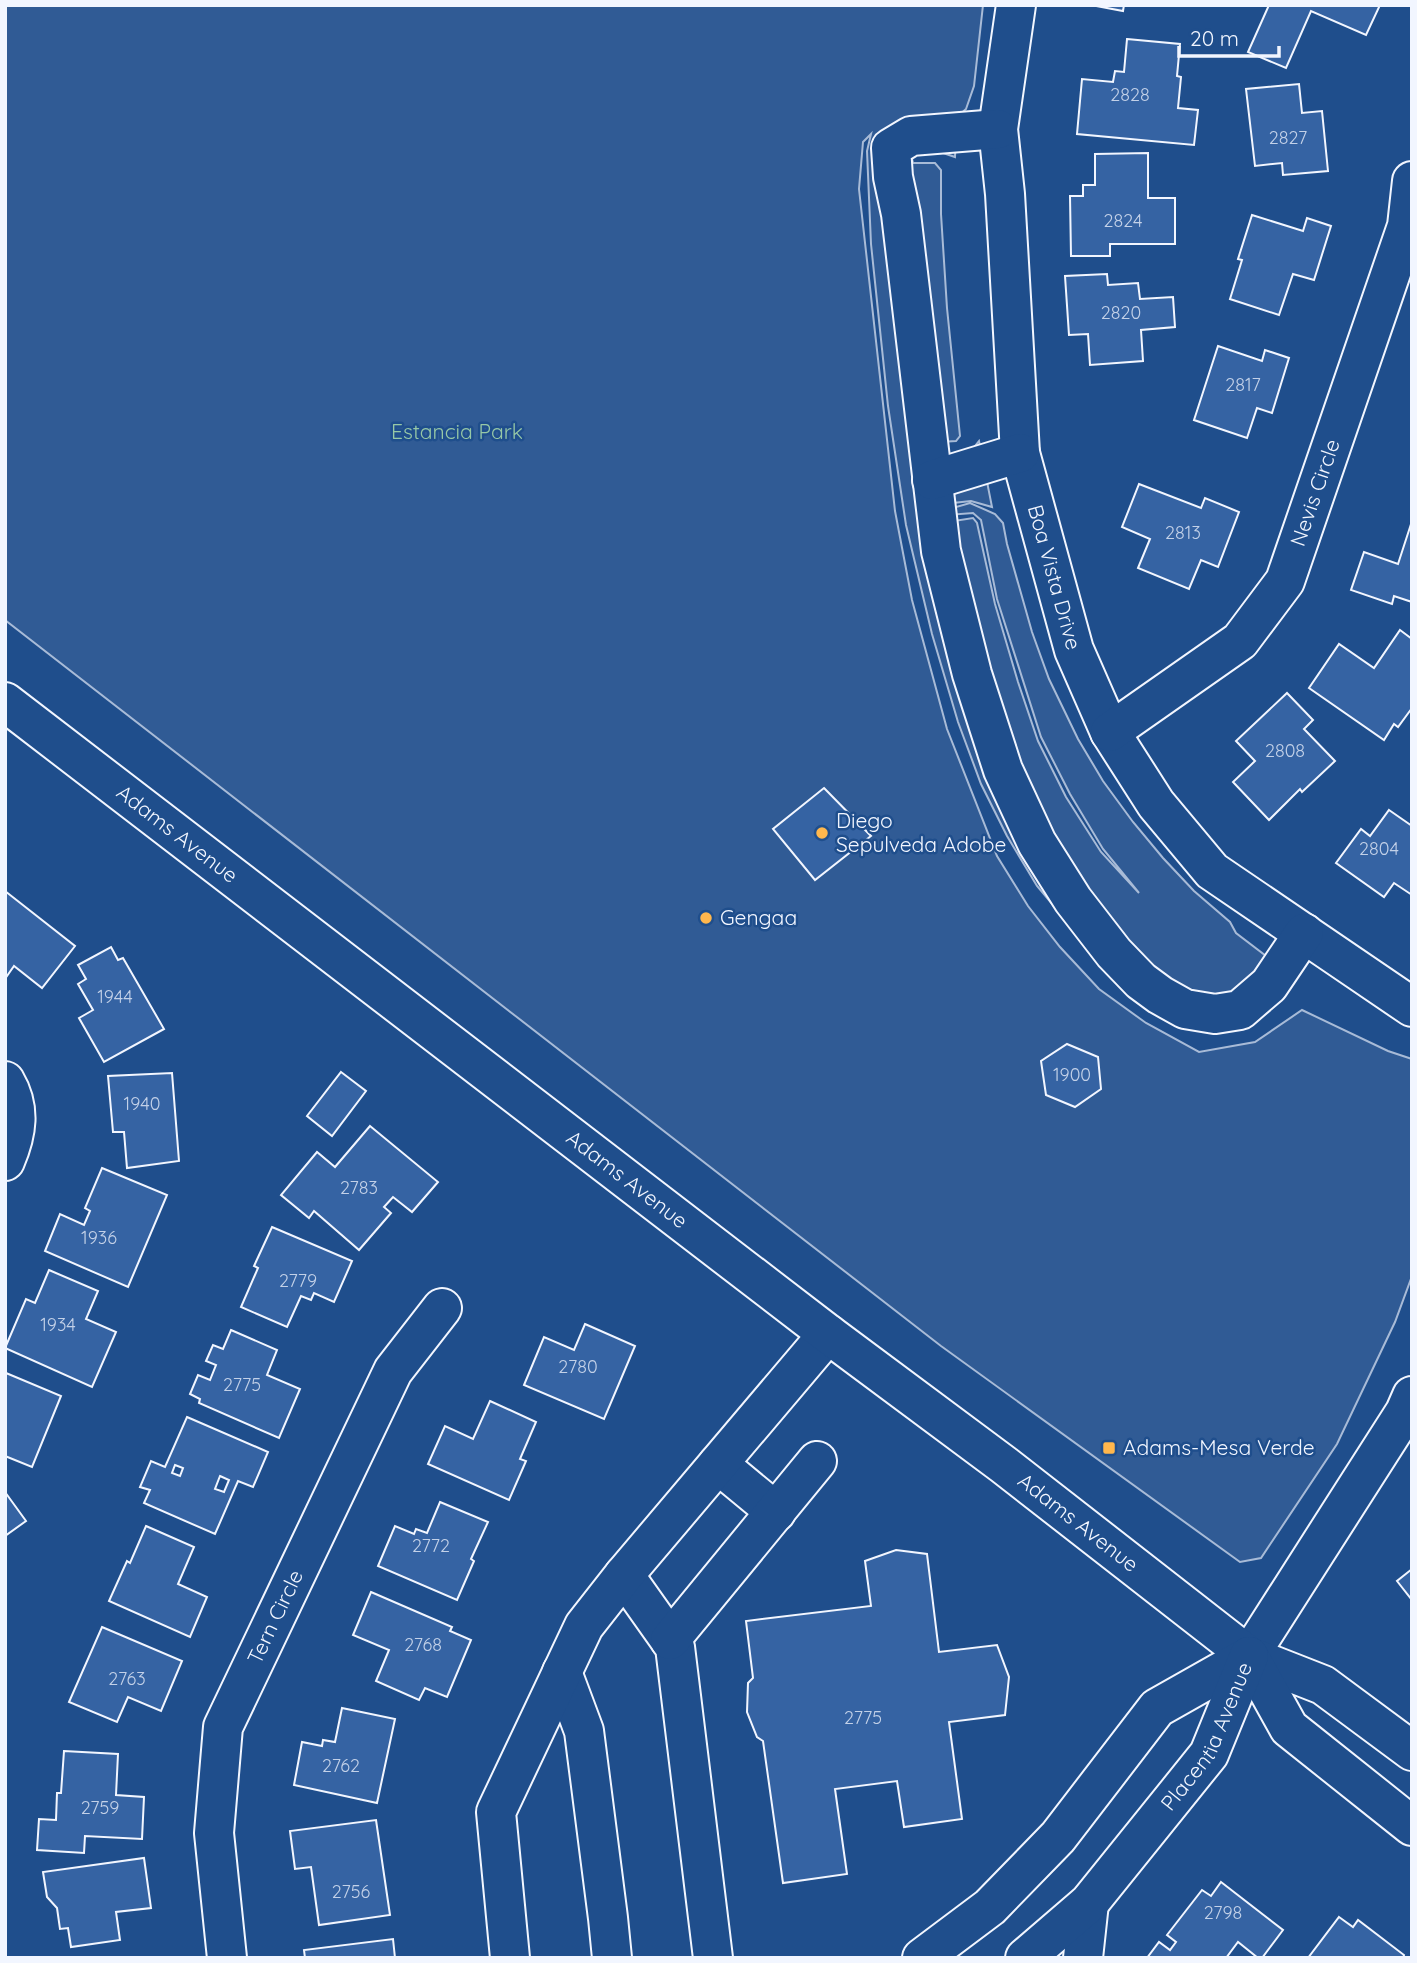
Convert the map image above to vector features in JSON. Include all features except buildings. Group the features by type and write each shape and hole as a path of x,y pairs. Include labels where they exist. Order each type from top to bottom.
{"street":[{"name":"Boa Vista Drive","path":"1016,5 998,129 1005,194 1020,453 1074,650 1110,732 1156,804 1212,871 1412,1007"},
{"path":"998,129 911,136 891,148 892,177 901,214 941,551 972,674 1003,770 1037,843 1073,900 1114,953 1141,981 1185,1009 1214,1014 1240,1010 1269,985 1304,933"},
{"name":"Nevis Circle","path":"1110,732 1241,641 1285,582 1407,226 1412,181"},
{"path":"932,480 1020,453"},
{"name":"Adams Avenue","path":"5,702 828,1334 1004,1465 1249,1656 1323,1685 1412,1751"},
{"path":"5,1081 11,1090 17,1113 14,1136 5,1161"},
{"name":"Tern Circle","path":"227,1958 214,1833 223,1727 393,1371 442,1308"},
{"path":"510,1958 496,1812 584,1626 828,1334"},
{"path":"1249,1656 1405,1412 1412,1396"},
{"path":"670,1640 817,1461"},
{"path":"718,1464 776,1512"},
{"path":"624,1575 675,1647 713,1958"},
{"name":"Adams Avenue","path":"1249,1656 1289,1728 1412,1826"},
{"name":"Placentia Avenue","path":"1025,1958 1089,1903 1209,1754 1249,1656"},
{"name":"Placentia Avenue","path":"922,1958 990,1907 1058,1837 1157,1708 1249,1656"},
{"path":"562,1672 584,1731 612,1958"},
{"path":"1083,1958 1089,1903"}],"shaded area":[{"name":"Estancia Park","path":"5,5 983,5 974,86 966,109 957,117 955,157 926,147 916,148 911,155 913,163 935,163 941,170 947,308 960,436 956,441 940,442 934,446 934,452 947,458 971,451 979,441 992,507 971,501 953,503 946,509 944,517 948,522 973,518 977,523 995,604 1038,741 1066,797 1101,852 1139,893 1103,849 1070,794 1041,737 997,599 981,520 973,513 948,515 949,509 970,503 995,514 1003,523 1032,632 1049,679 1078,739 1103,781 1133,822 1194,891 1230,922 1236,933 1291,975 1243,1009 1211,1016 1183,1011 1150,996 1118,976 1089,948 1037,886 1007,836 981,784 958,722 932,634 906,525 888,406 871,244 867,151 871,134 863,142 859,189 895,511 912,600 947,729 997,856 1028,906 1060,947 1099,989 1146,1023 1199,1052 1255,1042 1302,1010 1388,1051 1412,1059 1412,1276 1395,1322 1337,1444 1261,1558 1240,1562 941,1346 5,620"}],"place":[{"name":"Diego Sepulveda Adobe","path":"822,833"},
{"name":"Gengaa","path":"706,918"},
{"name":"Adams-Mesa Verde","path":"1109,1448"}]}
